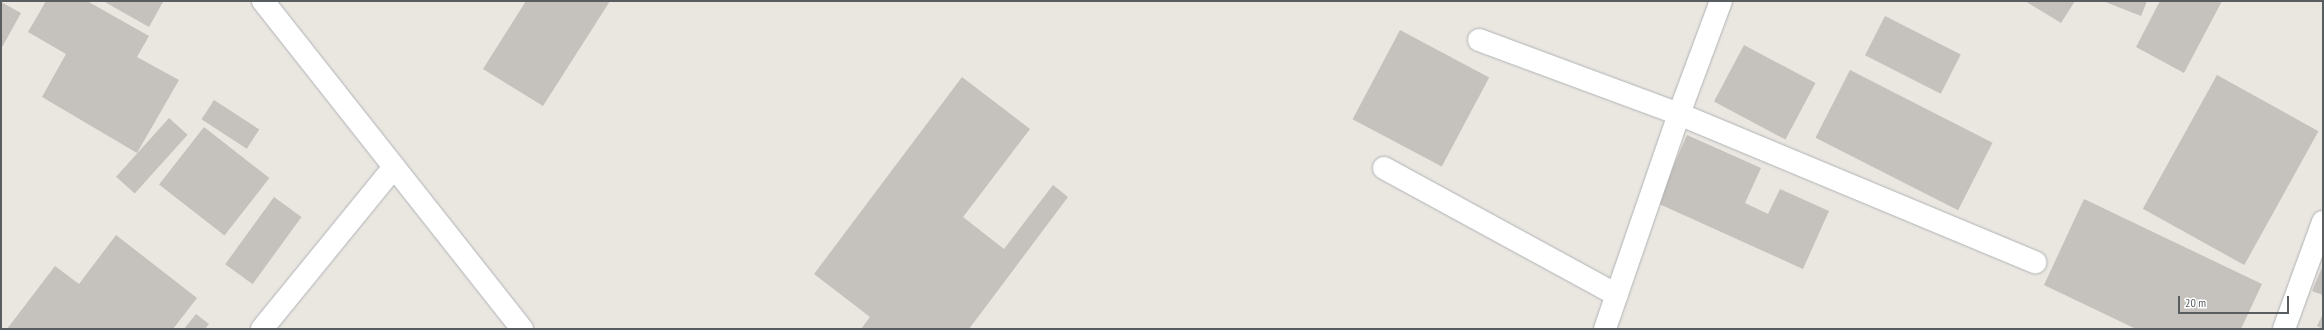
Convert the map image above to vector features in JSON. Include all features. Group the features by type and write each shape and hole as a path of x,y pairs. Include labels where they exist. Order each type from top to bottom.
{"street":[{"path":"263,1 522,329"},
{"path":"1605,329 1679,114 1721,1"},
{"path":"1479,40 1679,114 2035,262"},
{"path":"262,329 394,167"},
{"path":"1384,168 1617,295"},
{"path":"2284,329 2323,222"}],"building":[{"path":"46,1 87,1 149,36 137,57 179,80 137,153 42,97 66,54 28,32"},
{"path":"103,1 162,1 163,2 149,27"},
{"path":"526,1 610,1 543,106 483,69"},
{"path":"2025,1 2075,1 2061,23"},
{"path":"2103,1 2147,1 2141,16"},
{"path":"2160,1 2222,1 2184,73 2136,47"},
{"path":"1,2 21,13 1,49"},
{"path":"1885,16 1961,55 1941,94 1865,55"},
{"path":"1400,30 1489,77 1442,167 1353,119"},
{"path":"1744,45 1816,83 1785,140 1714,102"},
{"path":"1850,70 1993,143 1958,210 1815,138"},
{"path":"2217,75 2318,131 2244,265 2143,209"},
{"path":"962,77 1030,129 963,217 1004,249 1053,185 1068,197 969,329 861,329 870,317 814,274"},
{"path":"214,100 259,129 247,149 201,119"},
{"path":"169,118 188,135 135,193 116,177"},
{"path":"204,127 269,178 224,236 159,185"},
{"path":"1687,135 1761,168 1745,203 1768,214 1780,189 1829,211 1803,269 1657,203"},
{"path":"274,197 302,217 253,284 225,264"},
{"path":"2084,199 2262,284 2241,329 2136,329 2044,285"},
{"path":"116,235 197,298 173,329 7,329 55,266 79,284"},
{"path":"2323,265 2323,295 2312,291"},
{"path":"196,314 209,324 205,329 184,329"},
{"path":"2323,314 2323,329 2317,326"}]}
